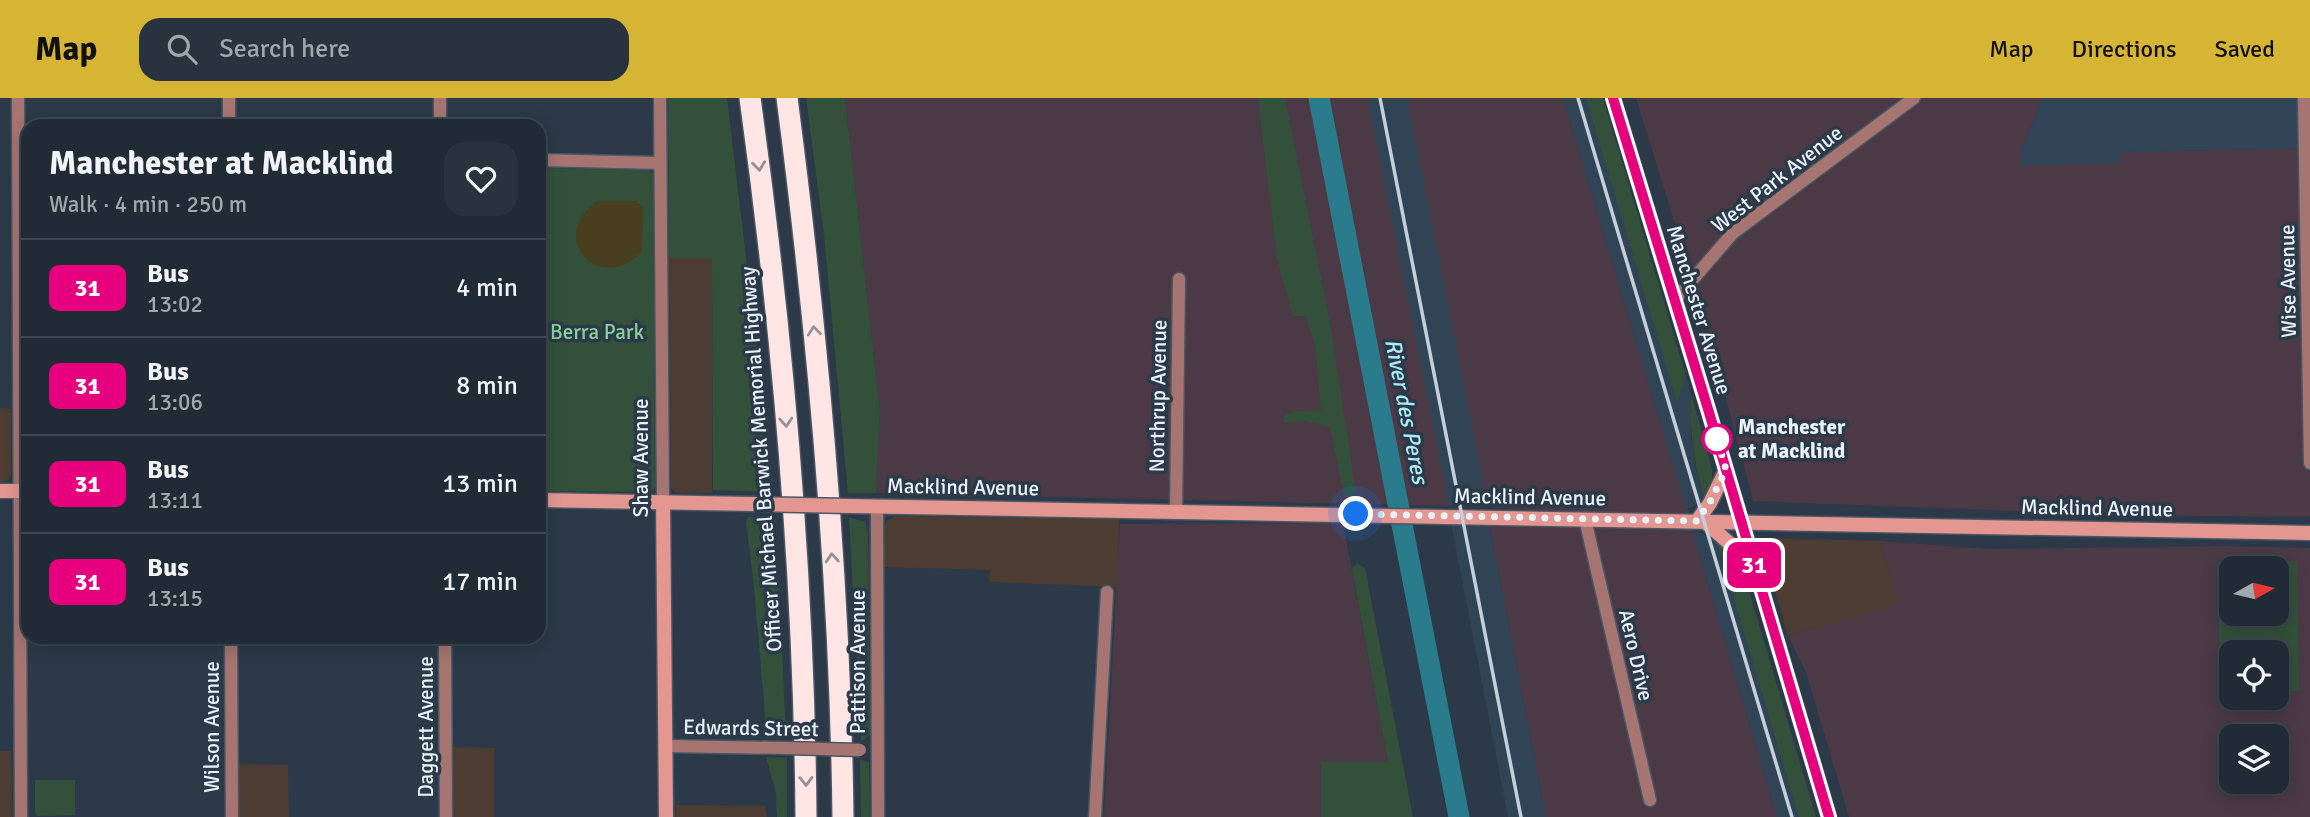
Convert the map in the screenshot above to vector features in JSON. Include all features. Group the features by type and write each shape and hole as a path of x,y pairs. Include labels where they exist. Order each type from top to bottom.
{"highway":[{"name":"Officer Michael Barwick Memorial Highway","path":"750,98 766,217 785,407 802,663 806,817"},
{"path":"787,98 808,266 827,479 843,817"}],"street":[{"path":"18,98 21,130"},
{"path":"229,98 229,119"},
{"path":"440,98 440,119"},
{"name":"Shaw Avenue","path":"660,98 666,817"},
{"name":"Manchester Avenue","path":"1613,98 1829,817"},
{"name":"West Park Avenue","path":"1674,301 1733,233 1914,98"},
{"name":"Wise Avenue","path":"2304,98 2310,463"},
{"path":"546,160 660,163"},
{"name":"Northrup Avenue","path":"1175,513 1179,279"},
{"path":"1726,470 1700,521 1755,565"},
{"path":"0,491 21,491"},
{"name":"Macklind Avenue","path":"546,500 2310,533"},
{"name":"Pattison Avenue","path":"877,506 878,817"},
{"name":"Aero Drive","path":"1585,519 1650,800"},
{"path":"1095,817 1107,593"},
{"path":"21,817 23,644"},
{"name":"Wilson Avenue","path":"231,644 232,817"},
{"name":"Daggett Avenue","path":"444,644 446,817"},
{"name":"Edwards Street","path":"666,746 877,750"}],"shaded area":[{"path":"845,98 1563,98 1686,508 1697,521 1488,507 876,493 880,412"},
{"path":"1367,98 1407,98 1488,507 1449,506"},
{"path":"1563,98 1586,98 1677,400 1686,376 1691,393 1691,437 1696,470 1705,501 1686,509"},
{"path":"1636,98 2043,98 2021,150 2021,165 2121,162 2121,152 2310,148 2310,517 2116,515 1753,501 1709,334"},
{"path":"2043,98 2310,98 2310,148 2122,152 2121,163 2020,165 2021,150"},
{"path":"669,258 712,258 712,493 676,493 671,488"},
{"path":"0,408 11,409 11,476 3,482 0,482"},
{"path":"895,516 1119,519 1118,587 989,582 990,570 884,567 885,526 887,521"},
{"path":"1343,523 1388,762 1321,762 1321,817 1104,817 1120,524"},
{"path":"1451,523 1489,524 1546,817 1508,817"},
{"path":"1489,524 1692,530 1777,817 1546,817"},
{"path":"1692,530 1716,539 1799,817 1777,817"},
{"path":"1768,538 1880,541 1899,604 1788,636 1762,546 1762,542"},
{"path":"1880,541 1988,549 2225,546 2310,548 2310,817 1849,817 1806,672 1788,636 1898,604"},
{"path":"452,747 494,748 494,817 452,817"},
{"path":"0,751 11,751 12,817 0,817"},
{"path":"238,764 288,765 289,817 239,817"},
{"path":"676,805 765,806 767,817 676,817"}],"green space":[{"path":"668,98 727,98 774,492 713,490 712,258 669,258"},
{"path":"806,98 845,98 880,412 876,493 848,493 824,235"},
{"path":"1258,98 1285,98 1330,324 1356,493 1350,498 1344,496 1330,427 1304,421 1284,423 1284,416 1291,412 1321,410 1315,344 1306,316 1293,316 1277,258"},
{"path":"1586,98 1603,98 1686,376 1677,402"},
{"name":"Berra Park","path":"546,168 648,170 653,174 655,487 651,492 546,491"},
{"path":"1691,393 1712,469 1712,479 1705,501 1693,447"},
{"path":"748,517 776,517 786,739 767,738 746,522"},
{"path":"849,517 865,522 868,533 870,734 864,740 861,740"},
{"path":"1716,539 1733,552 1744,574 1816,817 1799,817"},
{"path":"2289,561 2297,561 2299,691 2289,691 2289,640 2219,640 2218,562 2219,626 2289,626"},
{"path":"1357,563 1365,568 1413,817 1321,817 1321,762 1388,762 1352,569"},
{"path":"766,757 787,758 787,817 777,817 776,792"},
{"path":"860,759 869,763 870,817 861,817"},
{"path":"35,780 75,780 75,815 37,816"}],"sand":[{"path":"597,201 637,201 643,208 642,252 626,264 610,268 596,265 585,257 578,246 576,231 582,216"}],"waterway":[{"name":"River des Peres","path":"1319,98 1459,817"}],"railway":[{"path":"1380,98 1521,817"},
{"path":"1578,98 1792,817"}],"bus line":[{"name":"31","path":"1613,98 1829,817"}],"place":[{"name":"Manchester at Macklind","path":"1717,439"}],"route":[{"path":"1356,514 1697,521 1726,470 1716,434 1717,439"}]}
